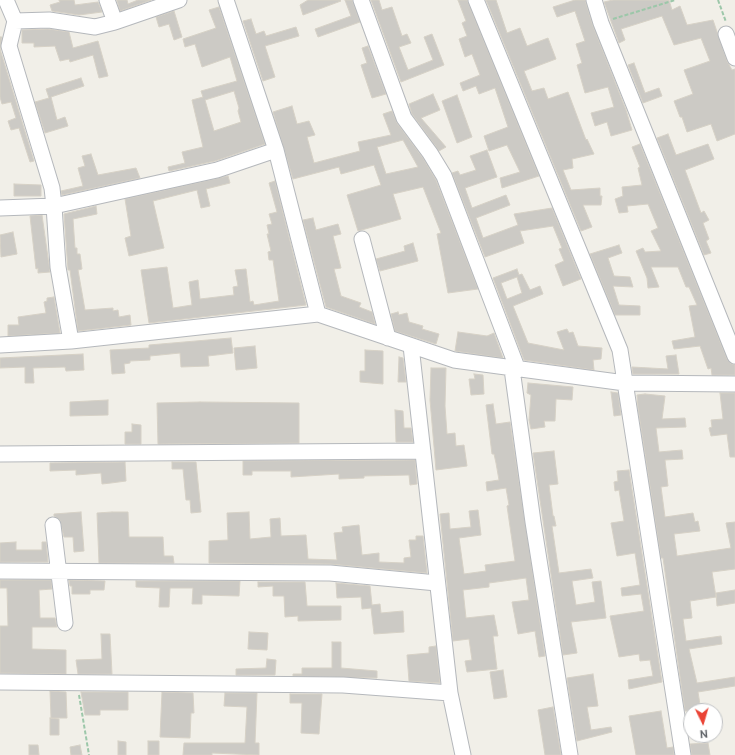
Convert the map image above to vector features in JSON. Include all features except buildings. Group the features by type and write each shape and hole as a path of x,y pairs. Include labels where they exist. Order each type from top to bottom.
{"street":[{"path":"6,0 10,46 52,188 58,266 71,341"},
{"path":"107,0 115,22"},
{"path":"9,31 49,20 96,27 178,0"},
{"path":"226,0 276,150 318,314"},
{"path":"361,0 404,118 430,153 444,176 515,369 533,522 570,755"},
{"path":"476,0 620,350 683,755"},
{"path":"594,0 601,23 735,356"},
{"path":"726,34 735,58"},
{"path":"0,208 54,206 217,170 276,150"},
{"path":"362,239 388,338"},
{"path":"0,345 71,341 318,314 454,360 625,383 735,384"},
{"path":"411,346 450,693 463,755"},
{"path":"0,454 423,451"},
{"path":"53,525 57,572 65,623"},
{"path":"0,571 330,573 437,583"},
{"path":"0,682 343,685 450,693"}],"path":[{"path":"601,23 652,9 675,0"},
{"path":"718,0 728,26 726,34"},
{"path":"76,682 89,755"}]}
